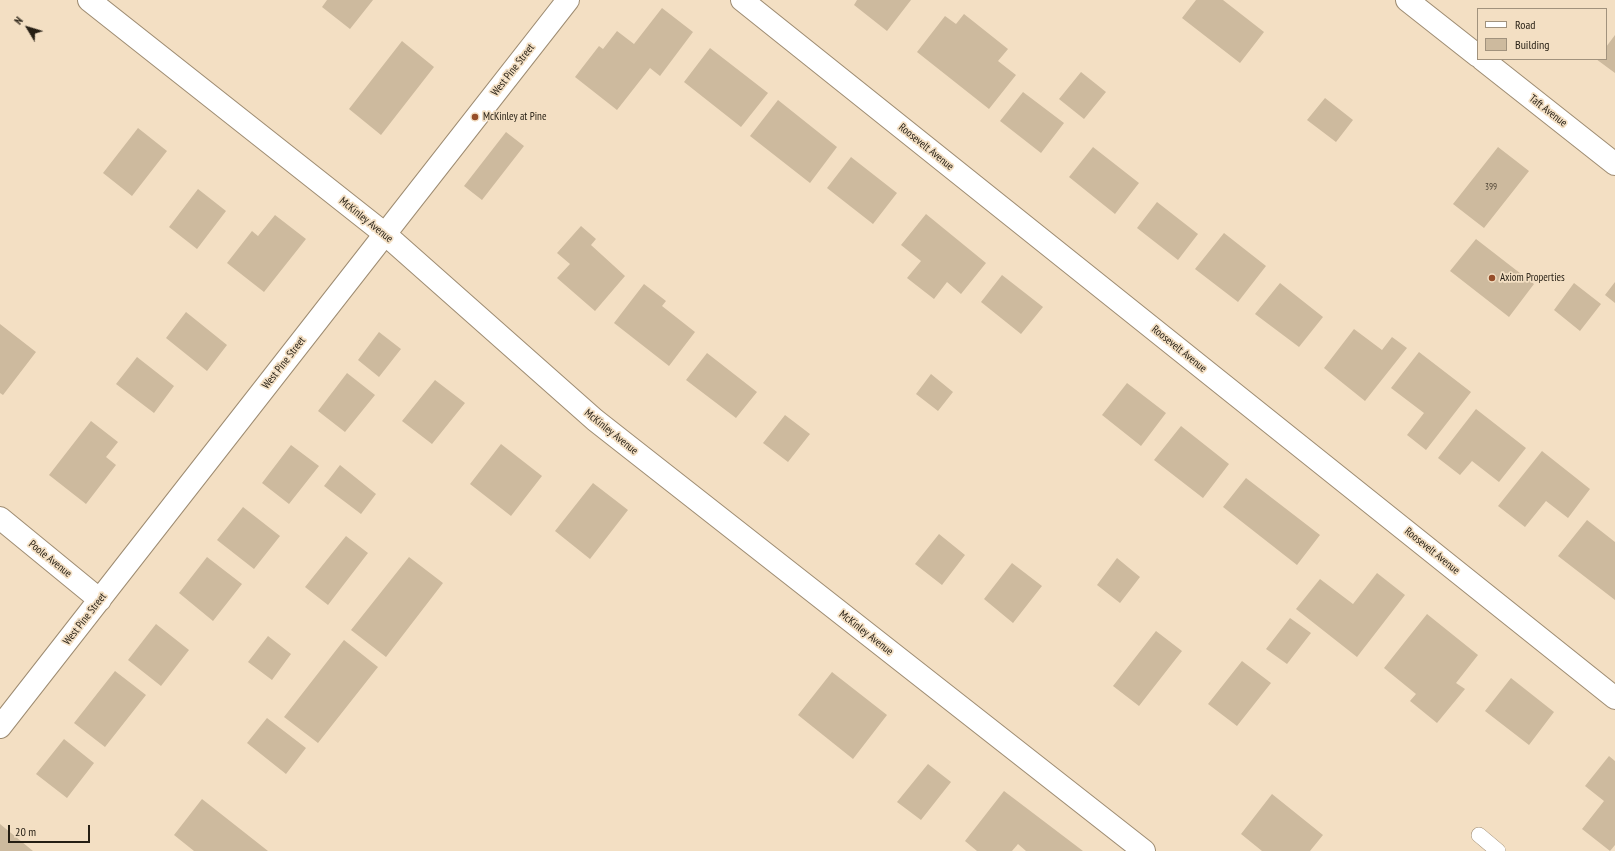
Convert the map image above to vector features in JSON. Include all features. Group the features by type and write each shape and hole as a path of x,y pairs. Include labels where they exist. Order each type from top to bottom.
{"street":[{"name":"McKinley Avenue","path":"89,0 385,234 596,420 1144,851"},
{"name":"West Pine Street","path":"0,727 568,0"},
{"name":"Roosevelt Avenue","path":"742,0 1615,698"},
{"path":"1407,0 1477,55"},
{"name":"Taft Avenue","path":"1483,60 1615,164"},
{"name":"Poole Avenue","path":"0,518 100,600"}],"lane":[{"path":"1480,835 1498,851"}],"building":[{"path":"327,0 373,0 350,29 322,7"},
{"path":"857,0 911,0 887,31 854,5"},
{"path":"1196,0 1223,0 1264,32 1240,63 1182,18"},
{"path":"662,8 693,32 660,76 650,68 617,110 575,77 599,46 603,49 617,31 634,44"},
{"path":"964,14 1008,49 998,61 1016,75 989,109 917,52 945,16 956,24"},
{"path":"1615,35 1615,73 1597,60 1607,60 1607,46"},
{"path":"402,41 434,67 381,135 349,109"},
{"path":"710,48 768,93 741,127 684,82"},
{"path":"1081,72 1106,92 1084,119 1059,99"},
{"path":"1023,92 1064,123 1041,153 1000,121"},
{"path":"1325,98 1353,120 1336,142 1307,120"},
{"path":"778,100 837,147 810,183 750,136"},
{"path":"138,128 167,151 132,196 103,173"},
{"path":"506,132 524,146 482,200 464,186"},
{"path":"1093,147 1139,183 1115,214 1069,177"},
{"path":"1498,147 1529,171 1484,228 1453,204"},
{"path":"851,157 897,193 873,224 827,188"},
{"path":"198,189 226,211 197,249 169,227"},
{"path":"1157,202 1198,234 1178,260 1137,228"},
{"path":"926,214 986,263 961,294 947,282 934,299 907,278 921,261 901,245"},
{"path":"275,215 306,239 264,292 227,263 252,231 258,236"},
{"path":"581,226 596,239 591,245 625,276 595,311 557,278 570,264 557,253"},
{"path":"1224,233 1266,266 1238,302 1195,269"},
{"name":"Axiom Properties","path":"1476,239 1534,284 1509,317 1450,271"},
{"path":"1002,275 1043,307 1021,334 981,302"},
{"path":"1615,282 1615,303 1605,295"},
{"path":"1280,283 1323,317 1299,347 1255,314"},
{"path":"1574,283 1601,304 1580,331 1554,310"},
{"path":"644,284 666,301 662,306 695,332 669,366 614,323"},
{"path":"186,312 227,345 207,371 166,338"},
{"path":"0,324 36,352 3,395 0,393"},
{"path":"1354,329 1382,350 1392,337 1407,348 1365,401 1324,368"},
{"path":"379,332 401,349 379,377 358,360"},
{"path":"1419,352 1471,392 1426,450 1407,435 1424,413 1391,388"},
{"path":"707,353 757,392 736,418 686,380"},
{"path":"137,357 174,386 154,413 116,384"},
{"path":"347,373 375,395 345,432 318,411"},
{"path":"931,374 953,392 938,411 916,394"},
{"path":"435,380 465,403 432,444 402,421"},
{"path":"1127,383 1166,413 1141,446 1102,415"},
{"path":"1476,409 1526,448 1499,482 1472,461 1460,475 1438,458"},
{"path":"785,415 810,434 788,462 763,443"},
{"path":"91,421 118,442 106,457 116,465 86,504 49,475"},
{"path":"1181,426 1229,464 1203,498 1154,460"},
{"path":"501,444 542,476 511,516 470,484"},
{"path":"291,445 319,466 289,504 262,483"},
{"path":"1542,451 1590,489 1568,518 1546,501 1525,527 1498,506"},
{"path":"340,465 376,494 361,514 324,486"},
{"path":"1246,478 1320,535 1297,565 1223,507"},
{"path":"593,483 628,510 590,559 555,531"},
{"path":"243,507 280,536 254,569 217,540"},
{"path":"1587,520 1615,542 1615,600 1558,556"},
{"path":"939,534 965,555 942,585 915,564"},
{"path":"346,536 368,553 328,605 305,587"},
{"path":"207,557 242,584 213,621 179,593"},
{"path":"409,557 443,583 386,657 351,630"},
{"path":"1117,558 1140,577 1120,603 1097,585"},
{"path":"1012,563 1042,586 1013,623 984,599"},
{"path":"1377,573 1405,595 1357,657 1296,609 1320,579 1353,604"},
{"path":"1427,614 1478,655 1456,683 1465,689 1437,723 1410,701 1416,694 1384,668"},
{"path":"1290,618 1311,633 1287,664 1266,649"},
{"path":"156,624 189,650 161,686 128,660"},
{"path":"1156,631 1182,651 1139,706 1113,686"},
{"path":"268,636 291,654 272,680 248,662"},
{"path":"344,640 378,667 318,743 284,717"},
{"path":"1242,661 1271,683 1237,726 1208,704"},
{"path":"115,671 146,695 105,747 74,723"},
{"path":"832,672 887,715 853,759 798,715"},
{"path":"1511,678 1554,712 1529,745 1485,711"},
{"path":"267,718 306,748 286,774 247,743"},
{"path":"64,739 94,763 67,798 36,774"},
{"path":"1609,756 1615,761 1615,845 1610,851 1582,829 1604,801 1585,786"},
{"path":"928,764 951,782 921,820 897,802"},
{"path":"1004,791 1083,851 1026,851 1018,844 1012,851 977,851 965,841"},
{"path":"1272,794 1323,835 1310,851 1262,851 1241,834"},
{"path":"202,799 268,851 194,851 174,835"},
{"path":"0,824 33,851 0,851"}],"place":[{"name":"McKinley at Pine","path":"475,117"},
{"name":"Axiom Properties","path":"1492,278"}]}
